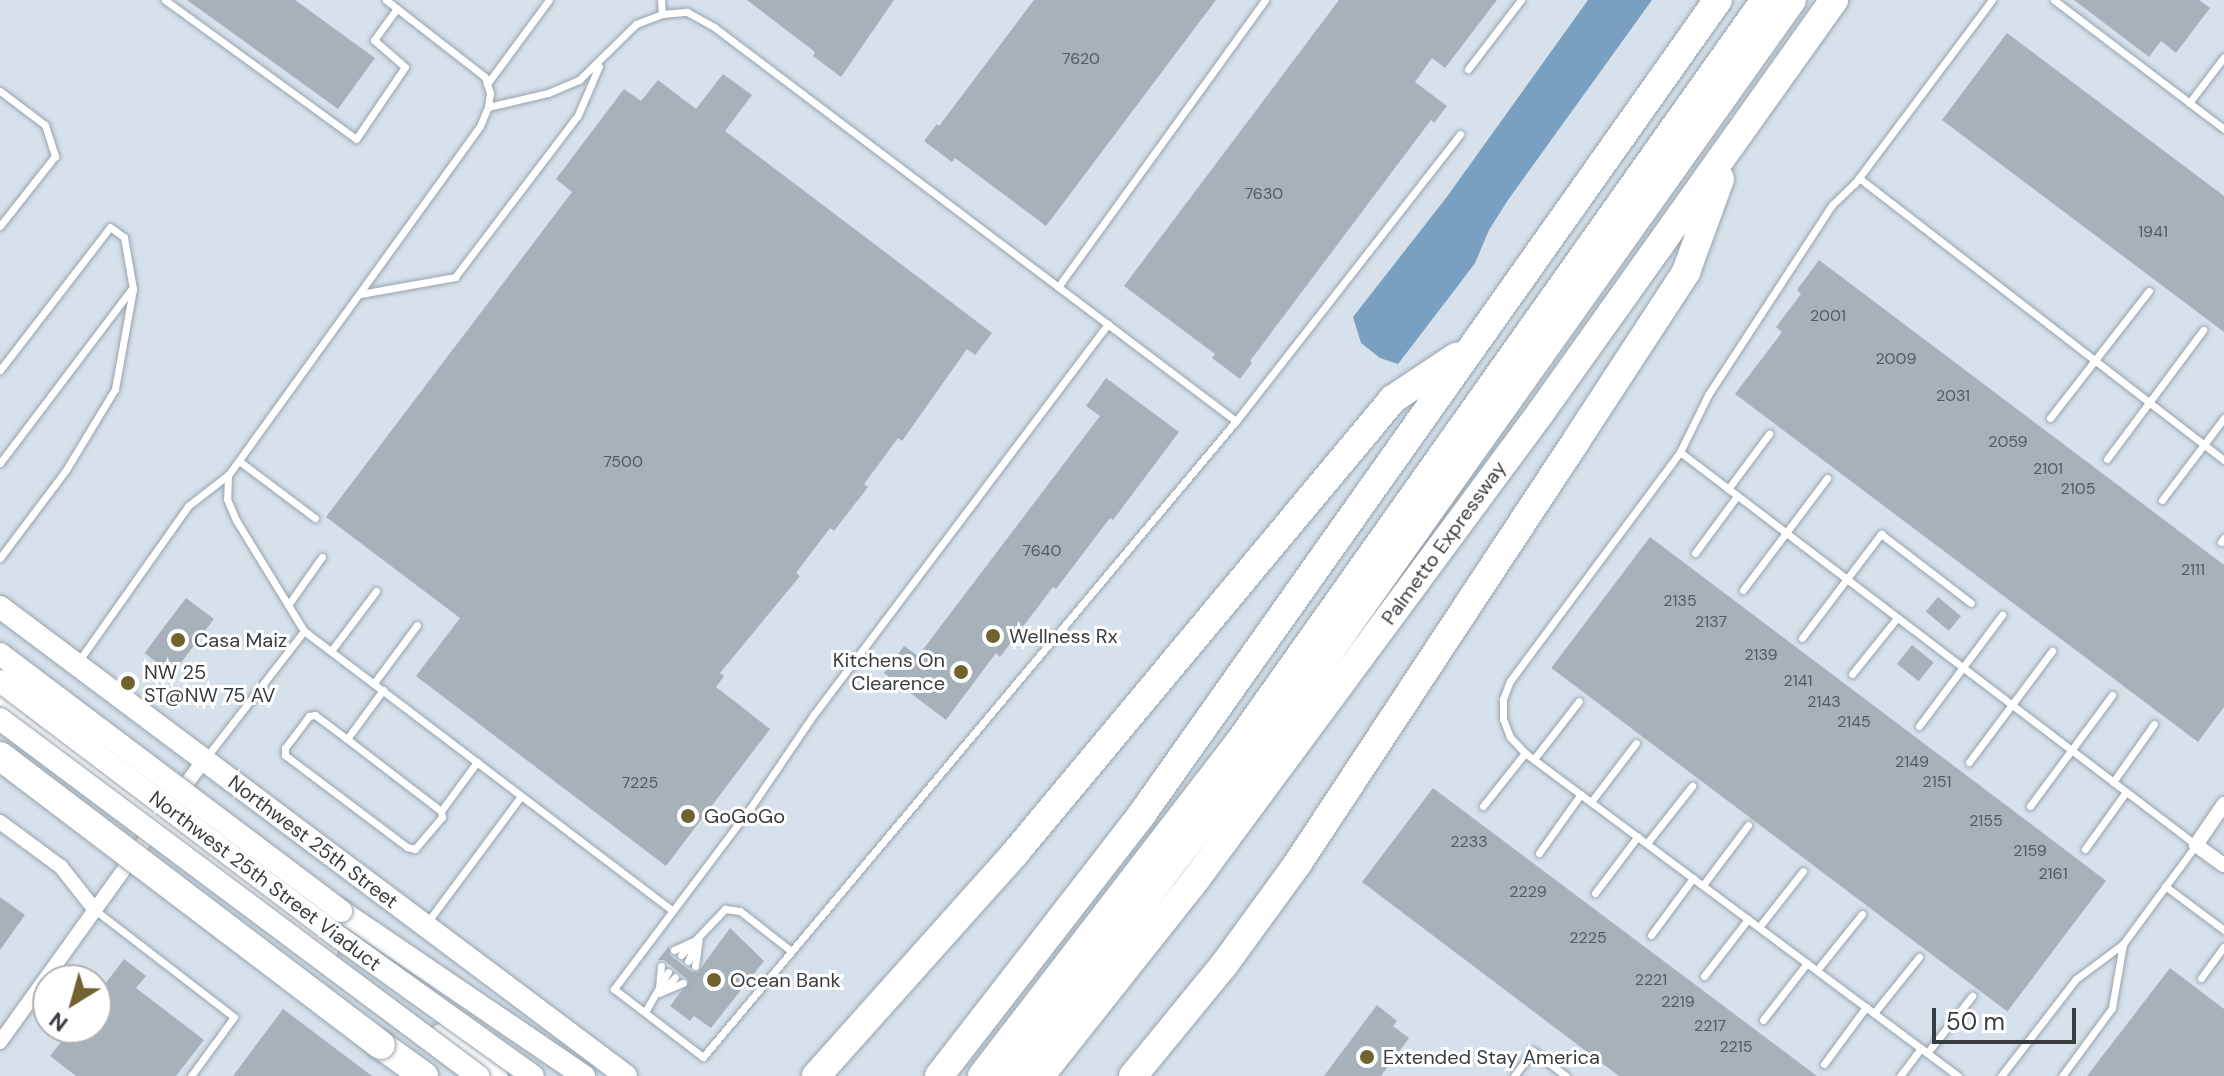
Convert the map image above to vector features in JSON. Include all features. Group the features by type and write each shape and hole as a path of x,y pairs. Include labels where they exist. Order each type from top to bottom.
{"highway":[{"path":"939,1076 1142,814 1718,0"},
{"path":"982,1076 1240,741 1765,0"},
{"path":"1009,1076 1258,752 1792,0"},
{"name":"Palmetto Expressway","path":"1040,1076 1214,854 1531,424 1834,0"},
{"path":"1133,1076 1224,965 1298,863 1686,272 1733,144"},
{"path":"815,1075 1016,852 1393,399 1470,348"},
{"path":"0,756 424,1076"}],"main road":[{"name":"Northwest 25th Street","path":"0,607 626,1076"},
{"path":"0,654 341,911 584,1076"},
{"name":"Northwest 25th Street Viaduct","path":"0,681 340,938 533,1076"},
{"path":"0,701 497,1076"},
{"name":"Northwest 25th Street Viaduct","path":"0,719 478,1076"}],"street":[{"path":"0,1042 204,760"},
{"path":"2224,804 2196,845 2224,865"},
{"path":"0,822 61,867 95,910"}],"lane":[{"path":"165,0 356,139 405,67 374,40 397,8"},
{"path":"76,664 188,506 228,475 239,461 480,126 488,107 485,77 386,0"},
{"path":"487,84 549,0"},
{"path":"661,0 662,14"},
{"path":"1058,287 1265,0"},
{"path":"1468,69 1521,0"},
{"path":"1958,1076 1525,753 1510,737 1503,719 1503,699 1510,681 1680,452 1708,395 1816,227 1859,178 1992,0"},
{"path":"2054,0 2224,129"},
{"path":"488,107 548,93 579,80 599,64 636,24 662,14 687,12 714,27 1236,421"},
{"path":"2189,103 2224,57"},
{"path":"360,294 455,277 578,115 599,64"},
{"path":"0,91 45,125 55,156 0,226"},
{"path":"1108,324 814,714 751,807 614,989 703,1057 1236,421 1460,134"},
{"path":"1859,178 2096,358 2224,460"},
{"path":"0,370 110,227 124,237 133,289 115,389 66,470 0,558"},
{"path":"0,463 133,289"},
{"path":"2050,418 2149,291"},
{"path":"2107,459 2203,330"},
{"path":"2162,500 2224,418"},
{"path":"1728,489 1769,434"},
{"path":"1680,452 2196,845 2123,944 2076,979 2001,1076"},
{"path":"239,461 315,518"},
{"path":"228,475 227,499 236,520 304,631 671,910"},
{"path":"1743,590 1827,478"},
{"path":"1695,553 1737,496"},
{"path":"1802,638 1881,534 1971,603"},
{"path":"288,605 322,557"},
{"path":"331,651 376,591"},
{"path":"1919,726 2002,615"},
{"path":"1852,674 1897,618"},
{"path":"374,683 417,625"},
{"path":"204,760 304,631"},
{"path":"1969,762 2052,651"},
{"path":"347,739 383,690"},
{"path":"2030,806 2112,695"},
{"path":"1534,759 1579,701"},
{"path":"315,715 347,739 441,811 442,817 415,849 407,847 285,755 285,748 309,716 315,715"},
{"path":"2113,782 2154,724"},
{"path":"1591,802 1636,743"},
{"path":"1483,806 1525,753"},
{"path":"441,811 477,762"},
{"path":"1647,843 1692,786"},
{"path":"2085,849 2126,792"},
{"path":"1539,853 1581,794"},
{"path":"425,925 521,796"},
{"path":"1703,885 1748,825"},
{"path":"1595,893 1638,836"},
{"path":"1759,927 1803,871"},
{"path":"1651,935 1693,878"},
{"path":"2165,886 2224,930"},
{"path":"699,939 684,958 725,909 740,911 791,951"},
{"path":"95,910 234,1017 191,1076"},
{"path":"1817,970 1862,914"},
{"path":"1704,976 1748,919"},
{"path":"2062,1076 2112,1008 2123,944"},
{"path":"2201,978 2224,946"},
{"path":"1874,1013 1919,957"},
{"path":"1763,1020 1807,963"},
{"path":"659,993 661,966"},
{"path":"645,1012 675,977"},
{"path":"1900,1076 1972,996"},
{"path":"1824,1064 1866,1007"},
{"path":"1514,1076 1533,1051 1566,1076"}],"water":[{"path":"1588,0 1652,0 1508,200 1489,230 1475,263 1457,287 1398,364 1380,358 1361,343 1353,317 1446,198"}],"building":[{"path":"187,0 295,0 375,58 338,109"},
{"path":"747,0 894,0 841,77 813,56 815,52"},
{"path":"1034,0 1216,0 1046,226 955,158 952,162 924,141 937,124 939,126"},
{"path":"1339,0 1497,0 1445,68 1432,58 1415,82 1447,106 1434,123 1431,120 1250,361 1252,363 1240,379 1212,358 1215,354 1124,286"},
{"path":"2074,0 2199,0 2210,8 2176,53 2161,41 2149,57"},
{"path":"2007,33 2224,196 2224,332 1942,120"},
{"path":"723,74 752,95 725,131 992,333 975,355 967,349 902,441 898,438 864,484 868,487 834,531 830,528 796,573 800,576 720,673 724,676 716,687 770,729 666,866 416,676 460,618 326,517 572,192 556,179 624,89 641,101 658,80 696,109"},
{"path":"1819,260 2224,565 2224,707 2198,742 1735,394 1782,332 1776,327 1801,294 1797,290"},
{"path":"1106,378 1179,432 1113,520 1110,518 1056,589 1053,587 1000,657 996,653 946,720 884,673 904,646 918,656 1100,416 1086,406"},
{"path":"1650,537 2106,881 2007,1012 1551,668"},
{"path":"1938,597 1961,616 1949,631 1926,612"},
{"name":"Casa Maiz","path":"186,598 214,619 172,674 144,653"},
{"path":"1912,645 1934,663 1919,681 1897,664"},
{"path":"1433,788 1817,1076 1619,1076 1362,882"},
{"path":"0,897 25,915 0,950"},
{"name":"Ocean Bank","path":"730,928 764,961 711,1028 694,1016 690,1021 670,1006 689,981 664,960 658,960 669,946 670,955 692,972 698,972"},
{"path":"124,959 146,976 136,988 204,1040 176,1076 76,1076 50,1056 59,1044 112,1044 112,975"},
{"path":"2170,968 2224,1009 2224,1076 2087,1076"},
{"name":"Extended Stay America","path":"1377,1005 1397,1021 1393,1026 1409,1038 1381,1076 1324,1076"},
{"path":"283,1009 372,1076 233,1076"}],"place":[{"name":"Wellness Rx","path":"993,636"},
{"name":"Casa Maiz","path":"178,640"},
{"name":"Kitchens On Clearence","path":"961,672"},
{"name":"NW 25 ST@NW 75 AV","path":"128,683"},
{"name":"GoGoGo","path":"688,816"},
{"name":"Ocean Bank","path":"714,980"},
{"name":"Extended Stay America","path":"1367,1057"}]}
